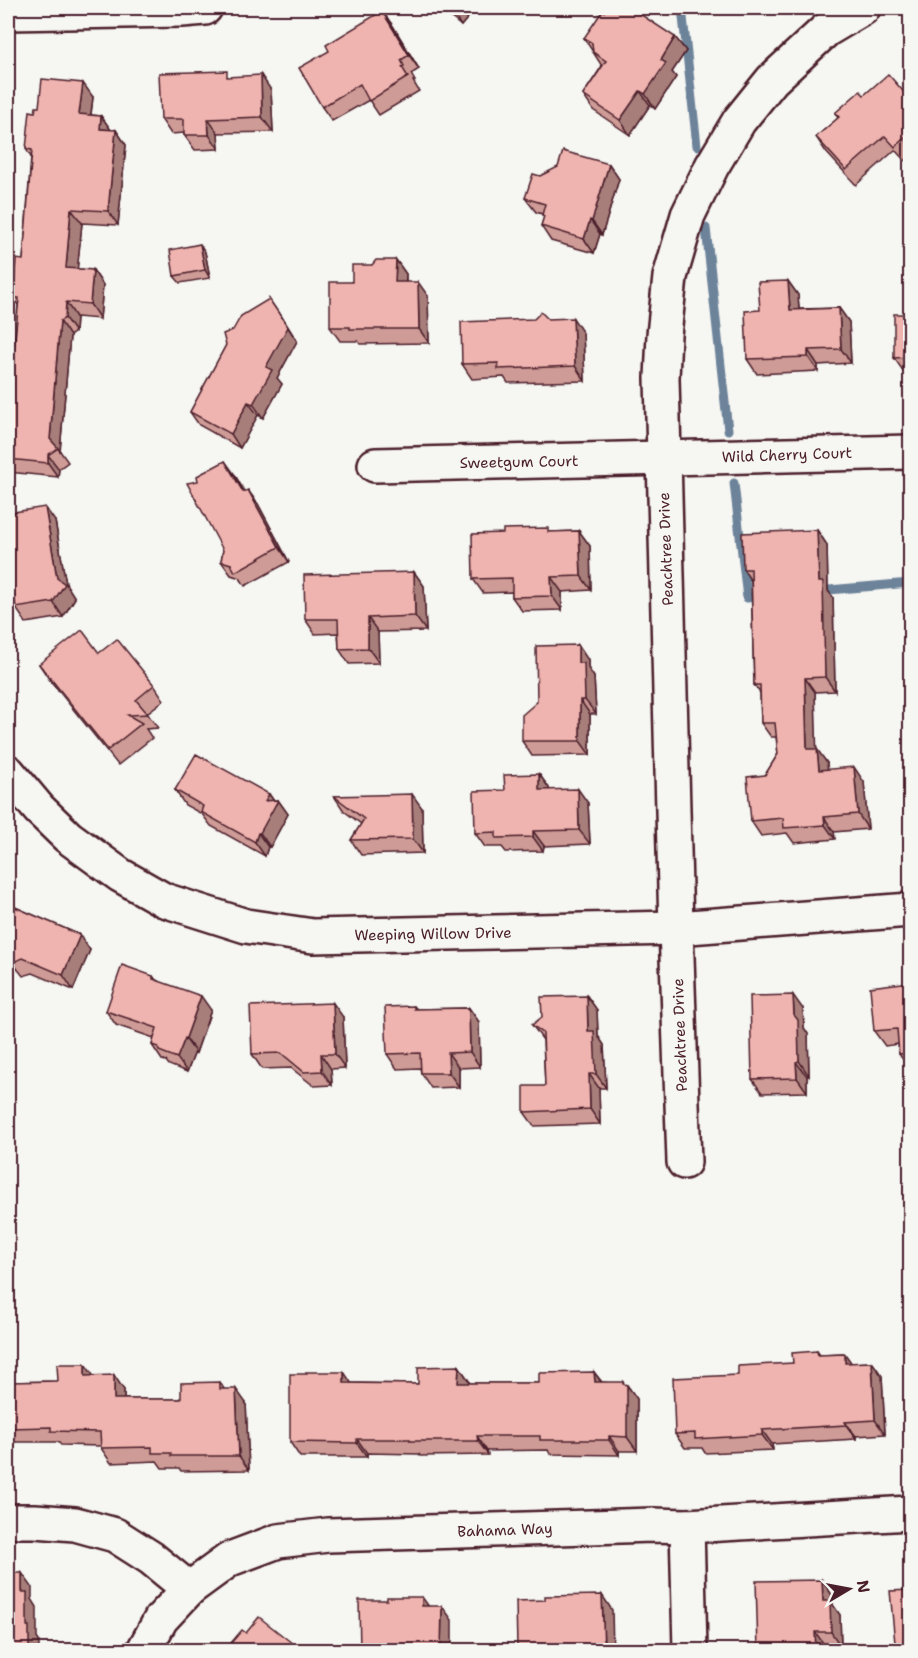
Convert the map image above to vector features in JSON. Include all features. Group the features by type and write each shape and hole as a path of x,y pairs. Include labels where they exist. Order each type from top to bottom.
{"street":[{"path":"8,13 205,8"},
{"name":"Peachtree Drive","path":"684,1162 662,378 670,277 688,215 712,166 739,121 772,80 826,30 863,8"},
{"name":"Wild Cherry Court","path":"664,459 910,452"},
{"name":"Sweetgum Court","path":"375,465 664,459"},
{"name":"Weeping Willow Drive","path":"8,775 68,837 120,875 164,900 246,926 313,936 676,928 910,910"},
{"name":"Bahama Way","path":"144,1650 161,1619 189,1588 230,1559 278,1541 328,1535 687,1526 910,1513"},
{"path":"8,1521 75,1524 115,1535 151,1558 189,1588"},
{"path":"687,1526 690,1650"}],"building":[{"path":"602,8 631,8 675,37 661,60 666,63 645,94 640,91 620,120 583,95 606,61 593,52 592,43 584,38 603,10 605,12"},
{"path":"382,11 409,55 401,60 408,77 369,101 360,84 322,107 299,68 329,51 326,45"},
{"path":"227,71 227,77 261,75 262,117 208,119 209,135 184,135 184,119 161,119 159,73"},
{"path":"888,74 910,99 910,149 905,137 895,147 885,136 846,170 816,137 839,117 835,113 860,91 864,95"},
{"path":"42,79 83,83 79,114 101,116 100,129 116,130 108,211 71,209 66,268 93,270 90,304 66,302 65,318 60,321 50,439 58,448 48,455 48,463 8,459 8,359 13,359 19,298 13,298 16,259 23,260 32,150 26,149 30,111 35,112 36,107 39,107"},
{"path":"563,151 609,164 592,221 590,220 584,239 541,226 545,204 525,198 533,174 540,176 558,167"},
{"path":"200,244 205,270 174,276 170,250"},
{"path":"376,260 396,260 395,282 418,282 419,329 330,327 330,282 352,282 352,265 372,265"},
{"path":"788,281 790,310 839,308 841,349 808,350 808,357 747,359 745,311 760,310 758,282"},
{"path":"269,299 288,327 266,367 272,370 253,404 248,402 231,434 190,412 226,345 223,334 233,330 241,316"},
{"path":"541,312 548,319 573,318 575,366 498,369 498,363 462,364 461,322 534,319"},
{"path":"894,314 910,314 910,357 894,358"},
{"path":"225,461 243,492 248,490 279,547 235,572 231,564 221,561 223,550 187,483 198,481 197,476"},
{"path":"45,507 57,578 65,584 53,602 16,608 13,586 8,587 8,513"},
{"path":"548,528 548,532 579,531 581,576 551,577 552,596 512,597 512,578 473,579 472,534 503,533 503,529"},
{"path":"817,530 819,582 823,582 825,677 805,678 807,749 817,749 819,770 854,767 858,814 824,817 825,825 784,828 783,818 751,821 747,777 765,775 778,754 775,723 761,723 760,685 754,685 751,569 743,569 742,533"},
{"path":"414,572 415,616 368,618 368,648 339,649 338,619 305,619 304,575"},
{"path":"82,630 99,653 117,639 154,685 136,700 148,714 128,715 142,723 108,750 39,664"},
{"path":"578,645 578,663 584,663 585,700 580,700 580,741 522,741 522,715 537,702 536,646"},
{"path":"196,754 269,794 265,801 278,800 255,842 201,812 203,806 175,790"},
{"path":"539,774 539,790 578,789 579,830 533,831 533,837 496,838 496,832 475,833 474,791 505,790 504,775"},
{"path":"412,794 413,839 351,840 364,819 334,796"},
{"path":"8,904 80,935 63,975 23,958 13,962 8,953"},
{"path":"122,965 201,996 177,1058 159,1051 158,1047 152,1045 157,1028 106,1011"},
{"path":"910,982 910,1053 899,1054 897,1029 874,1031 870,987"},
{"path":"793,995 794,1015 798,1020 797,1078 752,1079 750,996"},
{"path":"587,996 588,1031 594,1031 596,1074 589,1074 590,1109 524,1112 524,1086 545,1086 543,1033 532,1025 542,1017 541,997"},
{"path":"333,1003 335,1054 321,1054 322,1071 304,1072 281,1053 252,1054 250,1006"},
{"path":"414,1006 414,1009 469,1008 470,1052 448,1053 449,1073 421,1073 420,1053 387,1054 385,1007"},
{"path":"817,1351 818,1355 845,1354 845,1363 872,1362 875,1420 845,1422 846,1425 762,1430 762,1435 695,1439 695,1433 675,1434 673,1378 738,1375 738,1366 793,1363 792,1353"},
{"path":"57,1364 85,1364 85,1376 114,1375 114,1399 181,1399 181,1383 220,1382 220,1389 236,1389 239,1456 171,1456 171,1453 152,1453 152,1447 101,1448 100,1432 51,1431 51,1427 8,1428 8,1382 58,1381"},
{"path":"459,1366 458,1383 539,1383 539,1373 594,1372 595,1382 623,1382 627,1385 627,1437 609,1436 609,1440 540,1440 540,1436 477,1436 478,1441 357,1439 357,1443 290,1442 290,1374 344,1372 344,1383 418,1384 418,1367"},
{"path":"8,1573 22,1573 22,1592 27,1592 29,1650 8,1650"},
{"path":"822,1580 823,1601 830,1601 831,1632 815,1632 816,1650 758,1650 756,1581"},
{"path":"910,1590 910,1642 895,1643 890,1591"},
{"path":"602,1595 604,1650 513,1650 513,1646 517,1646 516,1601 545,1600 545,1596"},
{"path":"387,1597 422,1597 422,1606 442,1606 441,1650 360,1650 359,1600 387,1600"},
{"path":"259,1617 298,1650 225,1650 242,1630 246,1633"}],"waterway":[{"path":"682,8 697,146"},
{"path":"706,228 728,430"},
{"path":"734,483 747,598 764,596"},
{"path":"817,591 910,583"}]}
